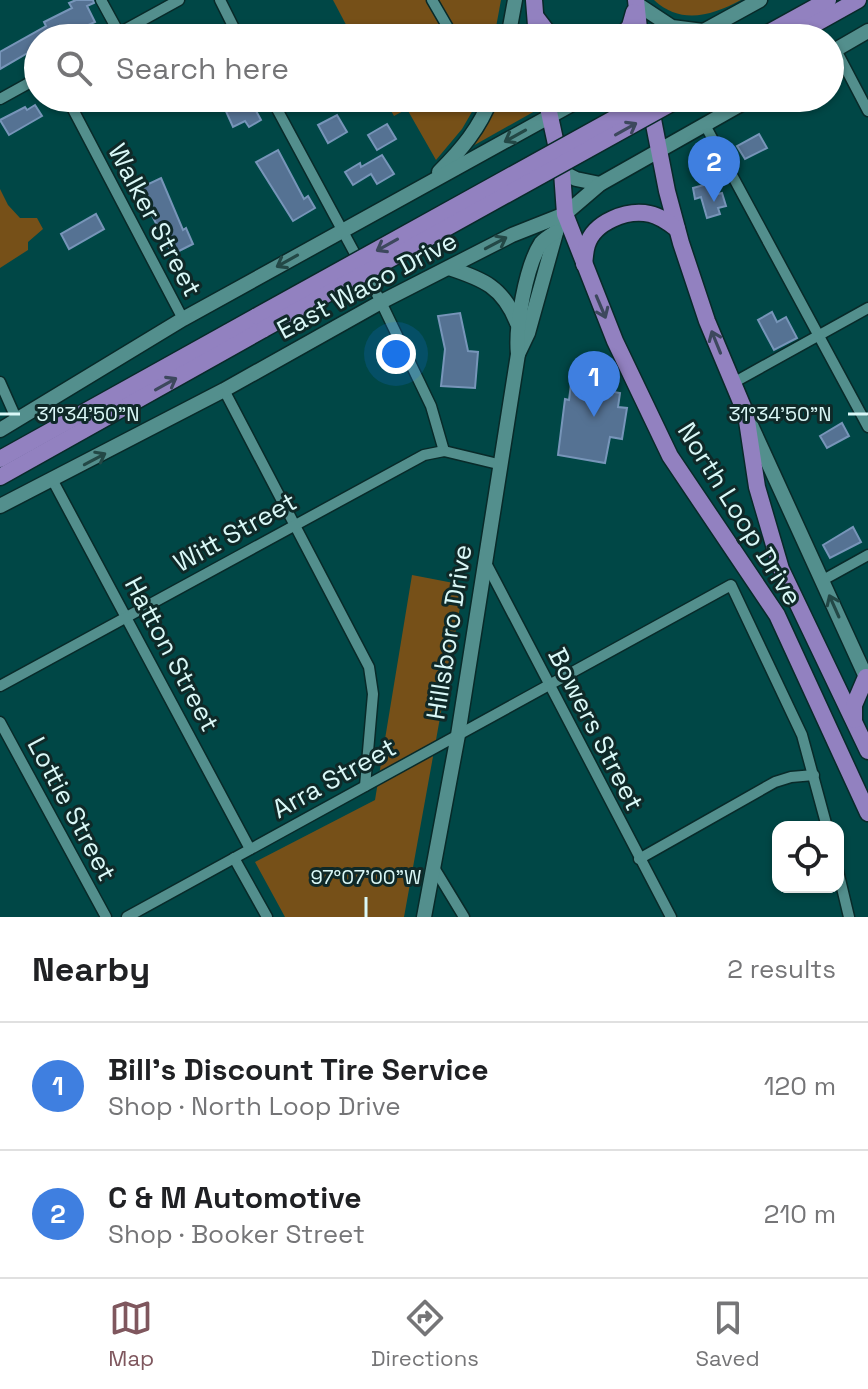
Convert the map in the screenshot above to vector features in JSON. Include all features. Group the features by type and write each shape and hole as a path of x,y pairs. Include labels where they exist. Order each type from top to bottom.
{"main road":[{"path":"511,24 515,0"},
{"path":"717,24 760,0"},
{"path":"784,24 828,0"},
{"path":"815,24 858,0"},
{"path":"636,2 668,24"},
{"path":"630,24 636,2"},
{"path":"636,2 638,24"},
{"path":"844,45 868,31"},
{"path":"428,184 462,148 484,112"},
{"name":"North Loop Drive","path":"549,112 562,172 565,214 615,341 670,456 777,615 868,813"},
{"path":"0,430 183,319 559,112"},
{"name":"East Waco Drive","path":"0,477 626,112"},
{"name":"North Loop Drive","path":"652,112 677,229 707,321 746,414 867,678"},
{"name":"East Waco Drive","path":"0,459 655,112"},
{"name":"East Waco Drive","path":"0,506 224,390 381,302 512,235 565,214 600,184 728,112"},
{"path":"562,172 576,179 600,184"},
{"path":"584,265 587,244 607,221 625,215 648,213 677,229"},
{"name":"Hillsboro Drive","path":"518,354 528,333 556,232 565,214"},
{"name":"Hillsboro Drive","path":"424,917 458,735 498,464 518,354 517,323 531,269 542,242 556,232"},
{"path":"449,268 479,278 497,290 512,310 517,323"},
{"name":"North Loop Drive","path":"746,414 757,487 781,569 868,751"},
{"path":"854,721 854,705 867,678"}],"street":[{"path":"101,0 110,24"},
{"path":"136,24 179,0"},
{"path":"220,0 232,24"},
{"path":"432,0 446,24"},
{"path":"844,71 868,111"},
{"path":"0,99 24,86"},
{"name":"Walker Street","path":"74,112 183,319"},
{"path":"278,112 381,302 431,406 444,451 498,464"},
{"path":"705,125 868,427"},
{"path":"733,383 868,308"},
{"path":"0,382 16,418"},
{"path":"224,390 369,667 373,694 365,786"},
{"name":"Witt Street","path":"0,686 424,455 444,451"},
{"name":"Hatton Street","path":"53,481 250,849"},
{"path":"823,580 868,555"},
{"name":"Bowers Street","path":"484,559 671,917"},
{"name":"Arra Street","path":"127,917 731,585"},
{"name":"North Loop Drive","path":"731,585 802,735 826,821"},
{"name":"Lottie Street","path":"0,722 106,917"},
{"path":"639,859 775,782 814,775"},
{"path":"234,858 267,917"},
{"path":"433,866 464,917"},
{"path":"843,893 849,917"}],"shaded area":[{"path":"333,0 429,0 442,24 346,24"},
{"path":"438,0 501,0 497,24 451,24"},
{"path":"654,0 741,0 707,14 685,15 664,8"},
{"path":"409,112 472,112 462,129 436,160"},
{"path":"490,112 533,112 471,147"},
{"path":"0,189 8,205 20,218 37,218 43,229 28,242 28,250 0,268"},
{"path":"412,575 464,585 404,917 285,917 255,862 375,800"}],"building":[{"path":"93,0 94,3 87,6 95,22 45,24 72,8 69,3"},
{"path":"24,38 24,55 0,69 0,52"},
{"path":"24,108 24,112 39,112 42,116 9,135 0,120"},
{"path":"226,112 257,112 261,120 249,127 245,121 233,127"},
{"path":"337,115 347,132 328,143 318,125"},
{"path":"387,124 396,139 377,150 368,135"},
{"path":"759,134 767,148 745,159 737,146"},
{"path":"278,150 304,199 308,196 315,208 293,221 256,162"},
{"path":"382,155 394,174 377,184 371,174 353,185 345,172"},
{"path":"161,178 183,230 186,228 193,244 175,253 174,250 171,252 138,189"},
{"path":"711,183 714,195 722,193 726,206 718,208 720,214 707,218 701,197 695,199 693,188"},
{"path":"96,214 104,229 69,249 61,234"},
{"path":"772,312 777,322 786,317 797,338 774,350 758,320"},
{"path":"460,313 468,351 478,352 475,388 441,386 445,349 438,316"},
{"path":"571,384 620,393 618,407 627,408 622,439 610,437 605,463 558,455 565,399 569,400"},
{"path":"842,423 849,436 827,448 820,436"},
{"path":"853,527 861,542 830,558 823,545"}],"place":[{"name":"C & M Automotive","path":"714,202"},
{"name":"Bill's Discount Tire Service","path":"594,417"}]}
